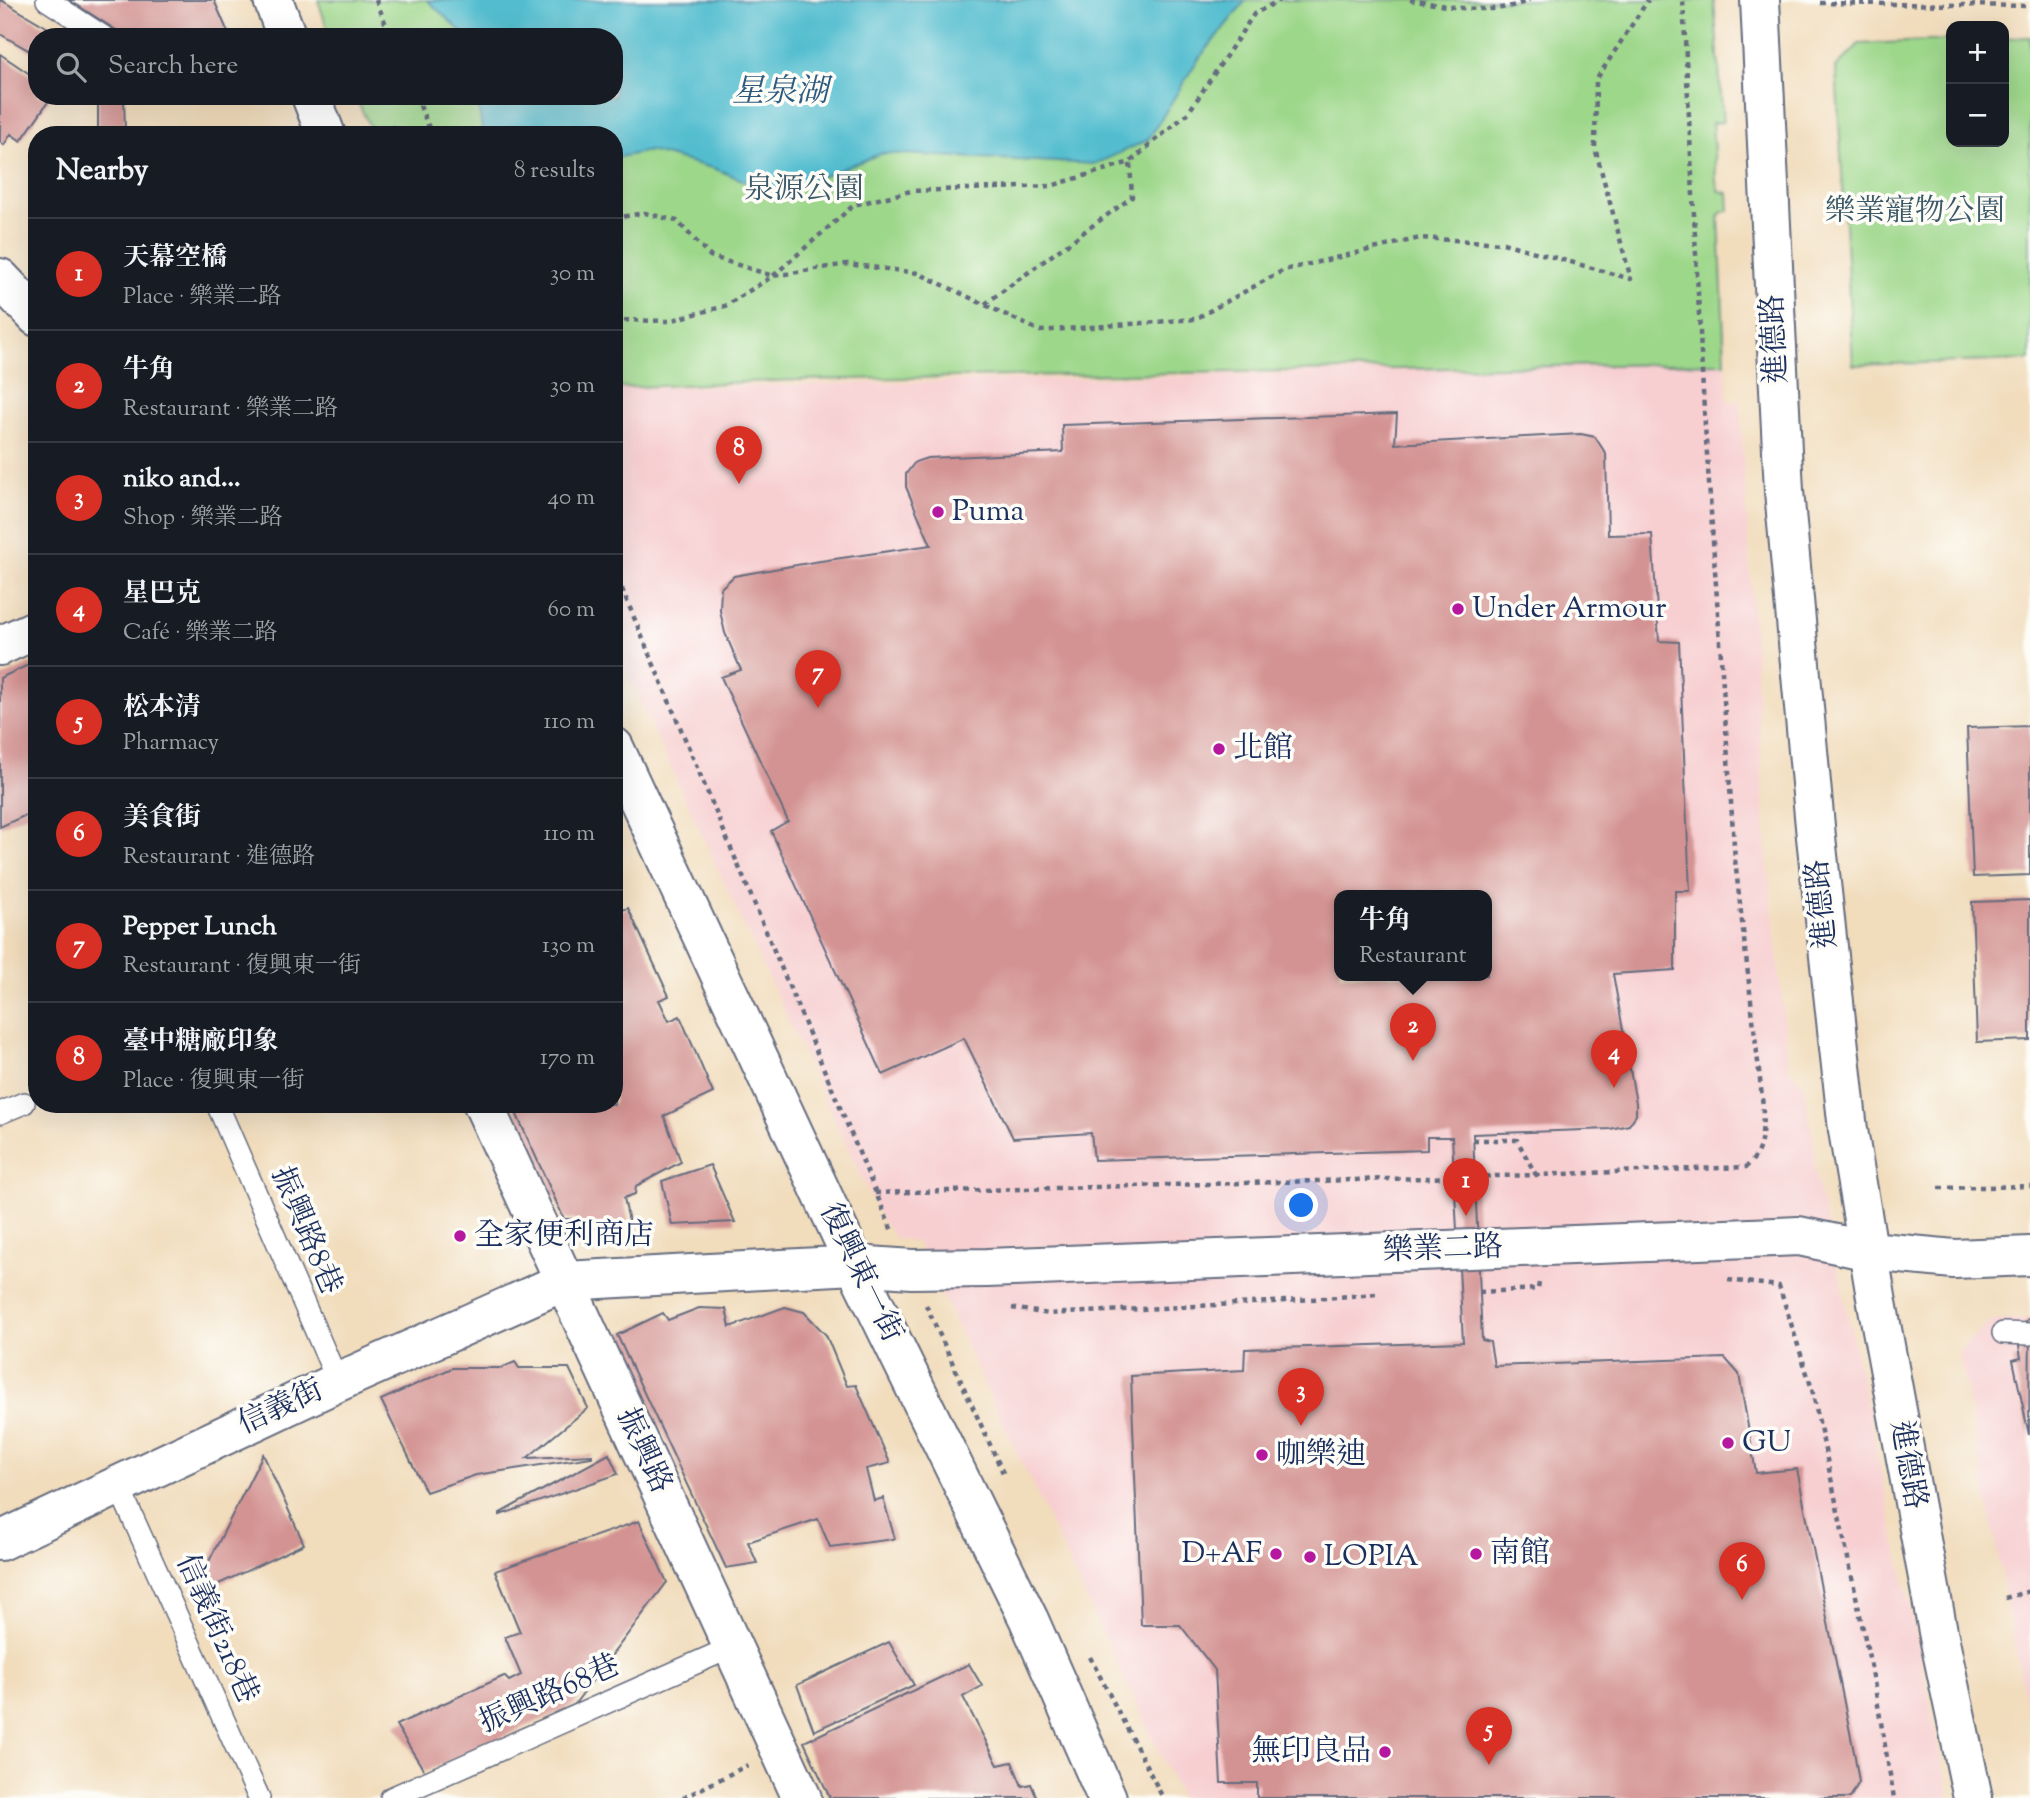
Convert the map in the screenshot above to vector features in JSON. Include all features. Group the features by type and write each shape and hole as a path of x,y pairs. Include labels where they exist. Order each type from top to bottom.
{"street":[{"path":"273,0 284,28"},
{"name":"進德路","path":"1760,0 1784,491 1816,837 1843,1089 1869,1251 1939,1637 1973,1798"},
{"path":"314,105 323,126"},
{"path":"0,278 28,308"},
{"path":"0,646 28,633"},
{"name":"復興東一街","path":"623,766 855,1265 1029,1620 1107,1798"},
{"name":"振興路","path":"487,1113 802,1798"},
{"name":"樂業二路","path":"565,1281 855,1265 912,1269 1077,1265 1799,1236 1869,1251 1954,1258 2030,1256"},
{"name":"信義街","path":"0,1541 338,1382 565,1281"}],"lane":[{"path":"47,0 90,28"},
{"path":"0,1113 24,1103"},
{"name":"振興路8巷","path":"221,1113 338,1382"},
{"path":"2003,1333 2030,1334"},
{"name":"信義街218巷","path":"118,1485 259,1798"},
{"name":"振興路68巷","path":"391,1798 732,1647"}],"path":[{"path":"376,0 387,28"},
{"path":"623,320 669,321 724,306 773,276 854,205 911,191 1051,186 1130,162 1188,113 1254,13 1280,0"},
{"path":"1410,0 1459,7 1511,8 1529,0"},
{"path":"623,217 645,213 677,221 710,256 773,276 847,264 918,273 1040,331 1195,319 1284,270 1420,238 1503,243 1631,279 1595,148 1597,80 1648,0"},
{"path":"875,1193 1536,1175 1746,1167 1755,1160 1762,1144 1763,1107 1734,846 1704,411 1683,0"},
{"path":"1820,3 2030,6"},
{"path":"420,105 428,126"},
{"path":"985,304 1132,197 1130,162"},
{"path":"623,591 875,1193 912,1269 1006,1480"},
{"path":"1473,1140 1517,1140 1536,1175"},
{"path":"1938,1188 2030,1186"},
{"path":"1779,1286 1812,1389 1873,1676 1894,1798"},
{"path":"1479,1292 1538,1289"},
{"path":"2006,1598 2030,1591"},
{"path":"1088,1653 1163,1798"},
{"path":"683,1798 781,1748"}],"shaded area":[{"path":"1725,363 1728,402 1740,401 1767,858 1789,1069 1804,1085 1814,1144 1815,1174 1835,1255 1950,1798 1181,1798 917,1242 895,1238 881,1219 623,665 623,389"},
{"path":"2030,1319 2030,1726 1959,1351 1991,1321"}],"green space":[{"name":"泉源公園","path":"318,0 1714,0 1723,122 1712,123 1716,181 1719,191 1728,193 1729,211 1722,212 1719,216 1725,363 797,380 623,388 623,126 370,126 359,105 623,105 623,28 327,28"},
{"name":"樂業寵物公園","path":"2030,37 2030,360 1853,365 1836,68 1859,44 1946,40 1946,147 2009,147 2009,38"}],"water":[{"name":"星泉湖","path":"427,0 1246,0 1197,61 1148,140 1095,164 883,153 776,194 716,169 649,151 623,156 623,126 482,126 478,105 623,105 623,28 457,28"}],"building":[{"path":"0,0 48,28 28,28 28,50 0,34"},
{"path":"69,0 214,0 226,28 113,28"},
{"path":"0,54 28,73 28,105 46,105 31,126 28,126 21,141 11,134 4,145 0,142"},
{"path":"98,105 124,105 125,126 98,126"},
{"name":"北館","path":"1397,414 1395,444 1581,434 1595,437 1606,454 1608,535 1652,534 1659,641 1679,642 1690,891 1675,891 1675,970 1613,974 1636,1103 1636,1115 1629,1125 1610,1129 1473,1134 1482,1340 1490,1342 1494,1366 1725,1358 1739,1374 1756,1473 1797,1469 1855,1757 1859,1782 1850,1798 1257,1798 1257,1783 1221,1783 1215,1670 1180,1625 1141,1625 1131,1376 1244,1370 1245,1349 1463,1342 1452,1137 1427,1137 1427,1150 1094,1160 1091,1133 1013,1138 964,1038 883,1075 771,831 788,821 721,677 741,670 725,633 720,611 721,588 734,576 931,545 906,487 906,474 915,462 927,458 1063,452 1062,425"},
{"path":"28,665 28,814 0,827 0,678"},
{"path":"2030,726 2030,875 1973,877 1967,728"},
{"path":"2030,900 2030,1040 1977,1042 1972,902"},
{"path":"628,908 669,996 659,1000 669,1021 680,1016 713,1093 664,1116 681,1162 636,1186 635,1194 624,1198 629,1222 605,1232 573,1219 564,1219 516,1113 623,1113 623,910"},
{"path":"710,1165 735,1222 672,1225 662,1181"},
{"path":"785,1307 804,1312 826,1335 847,1386 856,1385 890,1463 866,1469 874,1501 883,1498 895,1539 830,1547 818,1519 748,1542 757,1563 726,1568 617,1335 663,1313 668,1320 699,1308 726,1309 730,1327"},
{"path":"2028,1319 2029,1435 2013,1360 2021,1358 2017,1333"},
{"path":"515,1362 519,1368 569,1368 588,1408 527,1458 592,1457 476,1475 426,1492 381,1400 452,1368 501,1368"},
{"path":"263,1454 304,1544 191,1597"},
{"path":"609,1454 618,1474 500,1515 500,1513"},
{"path":"639,1521 667,1582 574,1705 425,1772 396,1725 504,1676 509,1681 521,1675 505,1637 520,1632 495,1571"},
{"path":"889,1642 914,1685 814,1731 797,1685"},
{"path":"969,1664 982,1686 963,1697 998,1765 1012,1762 1022,1786 1031,1784 1037,1798 830,1798 804,1742"}],"place":[{"name":"臺中糖廠印象","path":"739,484"},
{"name":"Puma","path":"938,512"},
{"name":"Under Armour","path":"1458,609"},
{"name":"Pepper Lunch","path":"818,708"},
{"name":"北館","path":"1219,749"},
{"name":"牛角","path":"1413,1061"},
{"name":"星巴克","path":"1614,1088"},
{"name":"天幕空橋","path":"1466,1216"},
{"name":"全家便利商店","path":"460,1236"},
{"name":"niko and...","path":"1301,1426"},
{"name":"GU","path":"1728,1443"},
{"name":"咖樂迪","path":"1262,1455"},
{"name":"D+AF","path":"1276,1554"},
{"name":"南館","path":"1476,1554"},
{"name":"LOPIA","path":"1310,1557"},
{"name":"美食街","path":"1742,1600"},
{"name":"無印良品","path":"1385,1752"},
{"name":"松本清","path":"1489,1765"}]}
